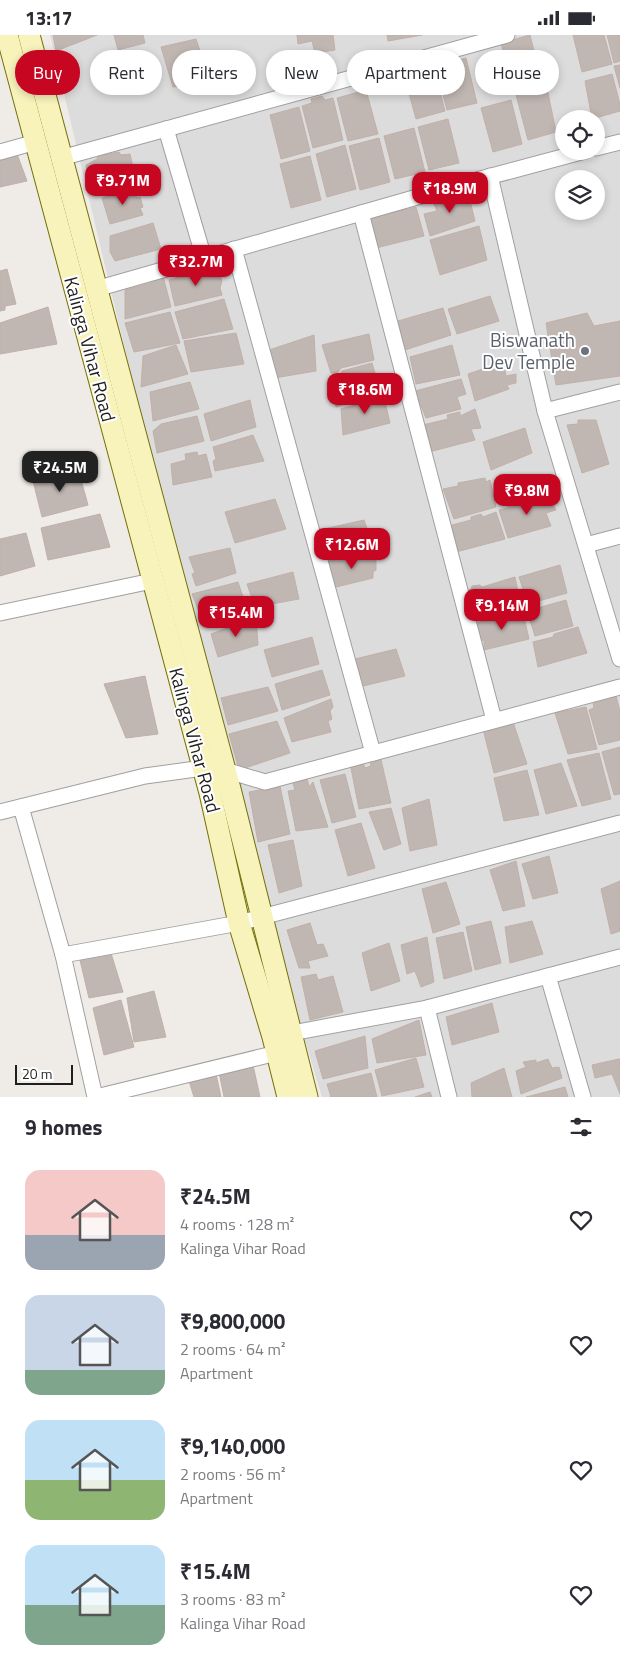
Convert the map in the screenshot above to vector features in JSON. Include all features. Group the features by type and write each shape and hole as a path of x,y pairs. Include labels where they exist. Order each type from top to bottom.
{"street":[{"name":"Kalinga Vihar Road","path":"7,35 152,581 207,756 222,785 262,917 288,1097"},
{"name":"Kalinga Vihar Road","path":"29,35 96,289 207,756"},
{"path":"61,158 507,35"},
{"path":"166,129 204,258"},
{"path":"0,152 36,142"},
{"path":"605,146 620,142"},
{"path":"96,289 555,159"},
{"path":"490,176 545,411 620,659"},
{"path":"361,213 494,720"},
{"path":"234,249 373,753"},
{"path":"545,411 620,392"},
{"path":"586,545 620,537"},
{"path":"0,613 152,581"},
{"path":"222,785 265,782 620,687"},
{"path":"0,812 146,777 207,756"},
{"name":"Kalinga Vihar Road","path":"222,785 239,923 280,1041 307,1097"},
{"path":"22,807 63,955 96,1097 140,1091 280,1041 427,1008 620,957"},
{"path":"63,955 239,923 620,823"},
{"path":"548,976 583,1097"},
{"path":"427,1008 449,1097"}],"shaded area":[{"path":"50,35 620,35 620,1097 322,1097 230,790 64,95 80,95 80,50 54,50"}],"building":[{"path":"53,35 97,35 59,50 56,50"},
{"path":"114,35 143,35 145,43 118,50"},
{"path":"297,35 333,35 335,50 314,50 312,41 298,44"},
{"path":"387,35 422,35 388,41"},
{"path":"530,35 534,50 503,50 501,43"},
{"path":"573,35 604,35 612,64 582,72"},
{"path":"607,35 620,35 620,61 614,63"},
{"path":"196,39 200,50 172,50 172,84 161,47"},
{"path":"465,58 477,103 447,110 443,95 465,95"},
{"path":"620,65 620,88 614,66"},
{"path":"612,74 620,111 605,115 605,110 590,110 585,81"},
{"path":"348,95 367,95 378,134 348,141 337,98"},
{"path":"409,95 441,95 445,111 416,119"},
{"path":"516,95 548,95 555,132 528,140"},
{"path":"322,96 325,100 333,98 343,140 313,148 302,106 312,103 311,99"},
{"path":"511,100 522,144 493,152 481,108"},
{"path":"299,107 310,151 281,159 270,115"},
{"path":"448,119 459,163 429,170 418,127"},
{"path":"414,128 425,172 395,179 384,136"},
{"path":"379,138 390,182 360,190 349,146"},
{"path":"345,145 356,189 327,197 316,154"},
{"path":"119,152 121,155 130,154 136,181 91,191 86,165 97,159 98,156"},
{"path":"17,154 27,181 0,187 0,159"},
{"path":"310,156 321,200 291,208 280,164"},
{"path":"134,189 137,198 140,197 143,207 140,208 143,215 110,224 102,198"},
{"path":"468,193 475,221 430,236 424,214 437,211 433,202"},
{"path":"416,207 424,236 376,248 368,219"},
{"path":"153,223 161,249 115,261 110,252 110,236"},
{"path":"479,226 487,260 440,275 430,240"},
{"path":"217,267 222,281 220,288 222,295 175,306 169,280"},
{"path":"7,269 16,304 5,306 5,310 0,311 0,271"},
{"path":"163,276 171,307 125,319 125,290 151,283 151,280"},
{"path":"490,296 499,321 457,334 448,309"},
{"path":"224,299 233,329 183,339 175,312"},
{"path":"48,307 57,344 0,354 0,323"},
{"path":"443,308 451,335 405,350 398,321"},
{"path":"170,312 180,343 134,352 125,323"},
{"name":"Biswanath Dev Temple","path":"587,313 594,326 620,321 620,376 556,385 546,323"},
{"path":"236,333 244,364 191,372 184,341"},
{"path":"369,334 374,360 341,368 338,372 331,373 322,345"},
{"path":"314,335 316,371 274,378 266,351"},
{"path":"176,345 188,374 141,387 143,356"},
{"path":"452,345 460,375 416,384 410,357"},
{"path":"504,362 506,376 516,374 516,383 507,385 509,389 475,401 468,374"},
{"path":"372,363 380,390 336,407 330,379 341,375 342,371"},
{"path":"461,379 466,394 457,397 461,409 426,418 415,391"},
{"path":"190,382 199,409 153,421 150,392"},
{"path":"383,393 390,423 343,435 341,409 359,404 360,400"},
{"path":"250,400 256,427 211,441 204,414"},
{"path":"475,409 481,428 471,429 475,440 429,452 423,425 448,419 447,415 460,412 460,416"},
{"path":"197,416 204,441 157,453 153,431 161,424"},
{"path":"578,420 596,420 609,464 582,473 567,425 578,424"},
{"path":"525,428 532,453 491,470 483,442"},
{"path":"253,435 264,461 215,471 213,461 216,459 213,447"},
{"path":"197,452 198,456 206,454 212,477 173,485 171,464 186,460 185,454"},
{"path":"78,469 88,505 42,517 33,481"},
{"path":"485,478 486,482 490,480 496,507 454,519 443,489 458,486 458,483"},
{"path":"548,496 556,510 546,513 551,526 508,538 499,510 508,508 508,504 535,497 536,501"},
{"path":"275,499 286,529 235,543 225,512"},
{"path":"496,512 505,539 456,552 452,525 471,520 471,517 481,514 483,517"},
{"path":"100,514 110,547 48,560 41,528"},
{"path":"364,520 372,543 322,557 315,531"},
{"path":"26,533 35,566 0,576 0,539"},
{"path":"230,548 236,573 196,586 192,574 195,573 189,557"},
{"path":"368,552 369,561 376,560 376,570 373,572 373,578 332,588 329,561"},
{"path":"560,565 567,593 528,604 519,577"},
{"path":"293,572 299,599 255,607 247,584"},
{"path":"515,577 521,607 480,618 477,604 469,606 466,591 471,589 472,586 480,585 482,587"},
{"path":"238,582 248,612 204,624 192,594"},
{"path":"566,600 573,626 535,636 527,611"},
{"path":"523,613 529,639 484,650 484,640 478,641 474,623"},
{"path":"256,617 258,645 218,657 211,634"},
{"path":"578,627 587,653 538,667 533,642 553,637 554,634"},
{"path":"312,637 319,664 272,677 264,650"},
{"path":"396,649 405,676 359,687 347,661"},
{"path":"322,670 330,695 282,710 275,684"},
{"path":"145,676 158,734 126,738 104,684"},
{"path":"268,687 278,711 228,725 221,698"},
{"path":"616,696 620,711 620,740 599,745 589,710 594,708 593,702"},
{"path":"331,699 333,707 330,711 332,719 328,721 331,732 292,742 284,718"},
{"path":"586,707 597,749 568,754 555,713"},
{"path":"277,721 290,753 239,770 229,734"},
{"path":"513,722 527,764 494,773 483,729"},
{"path":"620,747 620,794 614,795 602,752"},
{"path":"379,751 391,803 359,809 350,763 362,760 365,768 371,766 369,757"},
{"path":"599,753 611,799 582,806 567,760"},
{"path":"561,763 577,806 546,814 534,770"},
{"path":"527,770 539,815 504,821 494,778"},
{"path":"345,774 356,817 332,823 320,780"},
{"path":"307,778 309,787 313,782 328,827 296,831 288,791 295,790 293,783"},
{"path":"280,786 290,834 258,842 249,792"},
{"path":"429,799 437,845 410,851 402,808"},
{"path":"391,808 401,844 384,850 369,812"},
{"path":"361,823 375,868 348,876 335,830"},
{"path":"293,840 302,886 279,893 268,845"},
{"path":"549,856 558,893 533,899 522,864"},
{"path":"516,861 525,906 503,911 490,870"},
{"path":"620,881 620,931 611,934 601,889"},
{"path":"446,882 460,924 433,933 422,889"},
{"path":"491,921 501,963 475,970 466,927"},
{"path":"532,921 543,954 510,963 505,927"},
{"path":"310,923 317,945 323,944 328,956 308,961 310,968 299,968 287,930"},
{"path":"463,932 472,971 444,979 436,938"},
{"path":"427,937 434,982 421,987 415,971 407,974 401,945"},
{"path":"389,943 400,981 371,991 362,953"},
{"path":"110,950 123,992 89,998 79,956"},
{"path":"316,974 318,980 333,976 343,1012 310,1020 301,977"},
{"path":"154,991 166,1037 134,1042 127,998"},
{"path":"121,1000 134,1047 104,1055 93,1008"},
{"path":"492,1003 499,1032 452,1045 446,1017"},
{"path":"419,1020 426,1055 377,1063 372,1039"},
{"path":"365,1036 368,1068 323,1079 315,1051"},
{"path":"416,1058 424,1087 382,1096 375,1070"},
{"path":"548,1059 552,1068 559,1067 562,1078 521,1094 516,1071 526,1067 523,1062 536,1060 536,1063"},
{"path":"620,1059 620,1094 612,1074 595,1078 592,1065"},
{"path":"253,1065 260,1097 224,1097 219,1072"},
{"path":"504,1068 512,1097 472,1097 471,1083"},
{"path":"371,1073 377,1097 331,1097 327,1084"},
{"path":"216,1074 221,1097 194,1097 189,1081"},
{"path":"565,1087 568,1097 526,1097"},
{"path":"430,1092 432,1097 415,1097"}],"place":[{"name":"Biswanath Dev Temple","path":"585,351"}]}
